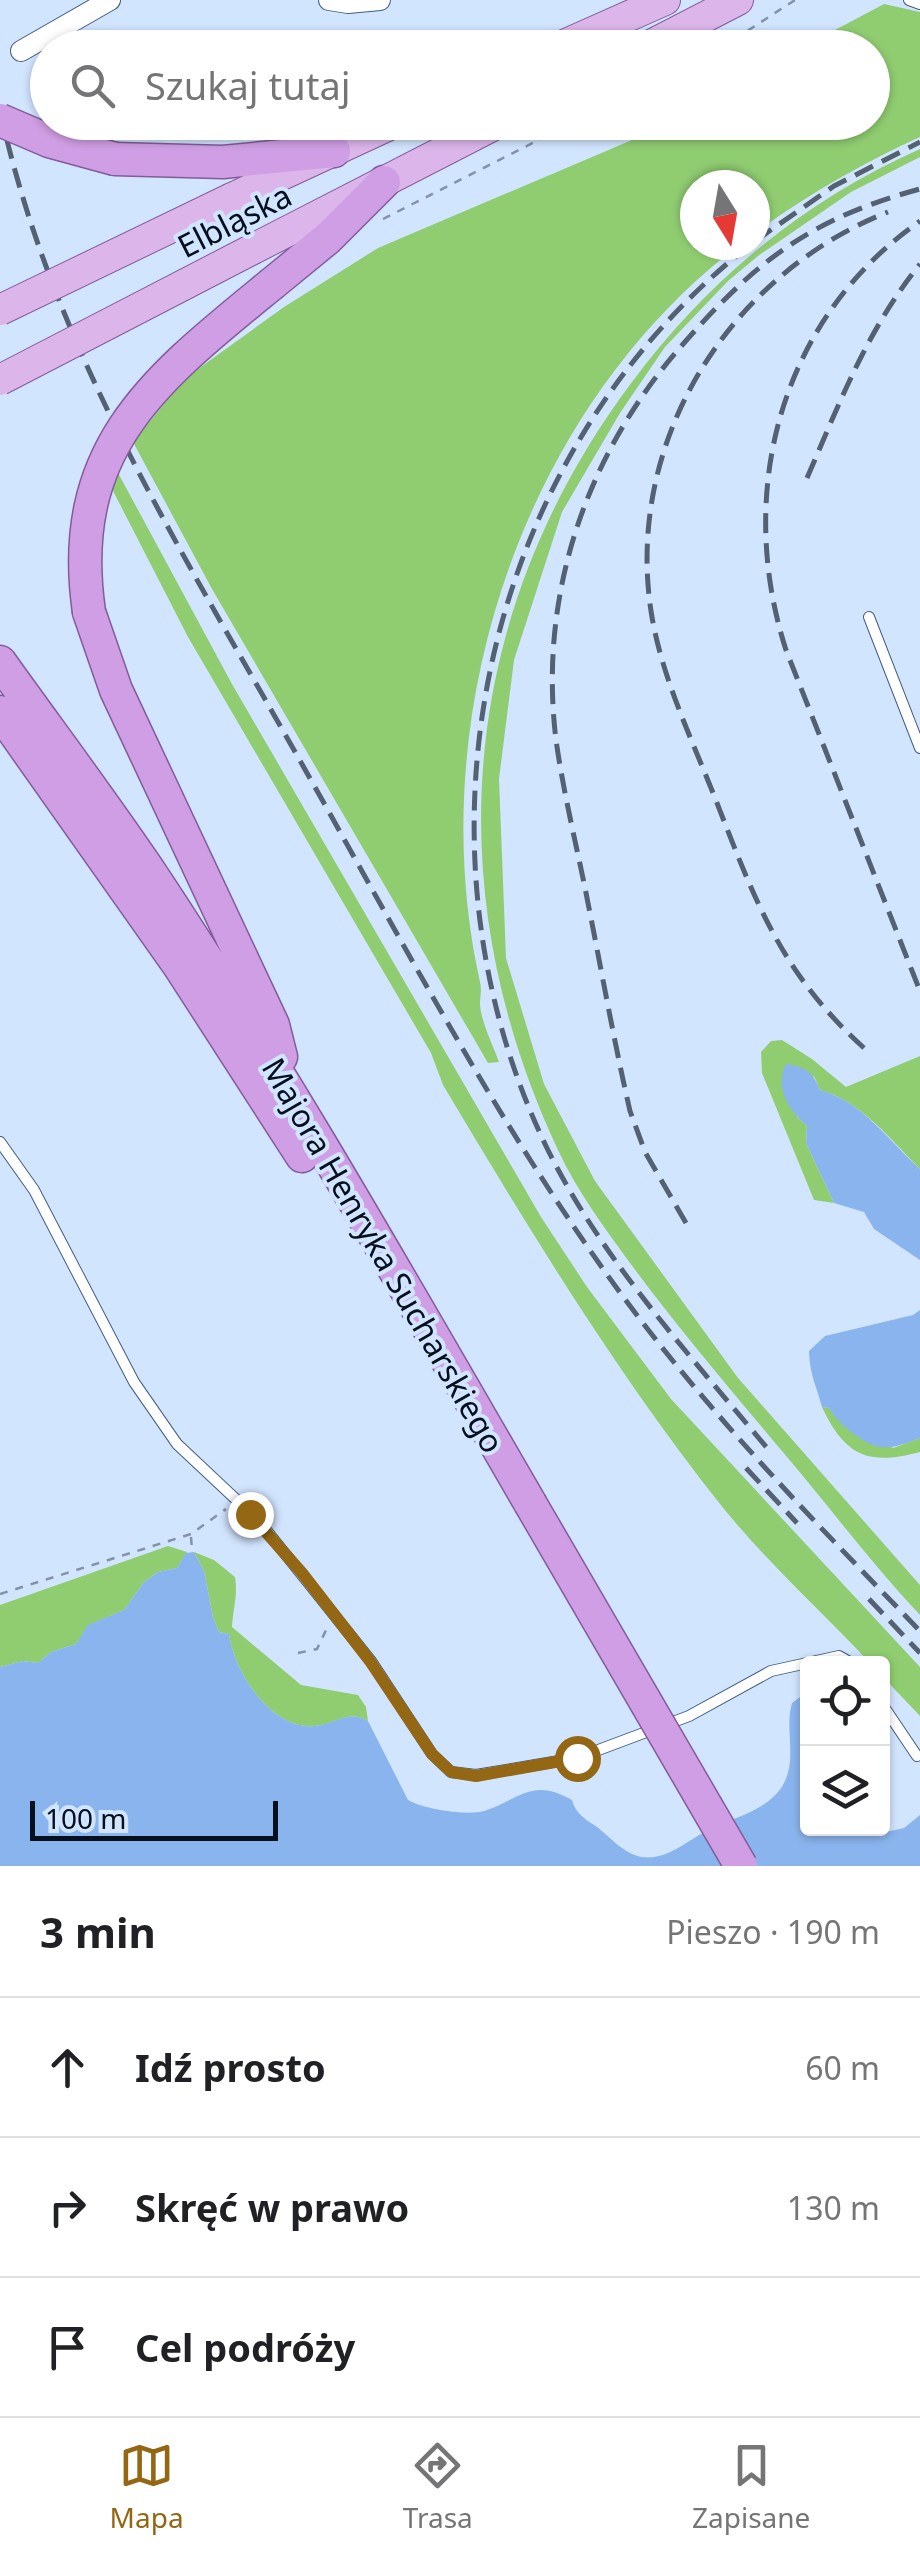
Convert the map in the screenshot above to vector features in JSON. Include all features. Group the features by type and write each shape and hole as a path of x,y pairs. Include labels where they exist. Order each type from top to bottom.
{"highway":[{"path":"0,120 30,133"},
{"path":"47,140 115,159 223,162 334,151"},
{"path":"290,1092 273,1025 116,690 90,612 85,584 86,523 110,450 148,394 207,337 328,238 384,182"},
{"name":"Majora Henryka Sucharskiego","path":"0,662 148,869 290,1092 718,1866"},
{"name":"Majora Henryka Sucharskiego","path":"0,712 180,967 289,1134 741,1866"},
{"path":"0,747 130,931 180,967"}],"main road":[{"path":"598,30 666,0"},
{"path":"680,30 738,0"},
{"name":"Elbląska","path":"0,310 358,140"},
{"name":"Elbląska","path":"0,380 465,140"}],"street":[{"path":"59,30 110,0"},
{"path":"329,0 380,0"},
{"path":"21,52 30,47"}],"lane":[{"path":"909,0 920,4"},
{"path":"869,617 920,748"},
{"path":"0,1142 34,1190 134,1382 177,1444 258,1520 334,1613 440,1764 461,1775 476,1776 577,1758 689,1716 772,1671 800,1665"},
{"path":"890,1716 917,1756"}],"path":[{"path":"749,30 795,0"},
{"path":"379,222 539,140"},
{"path":"0,1594 191,1534 234,1501"},
{"path":"191,1534 192,1550"},
{"path":"298,1654 317,1649 334,1613"}],"green space":[{"path":"884,4 920,12 920,137 835,181 770,223 770,170 680,170 680,260 722,260 663,313 599,393 546,481 506,576 479,676 465,779 465,881 481,985 481,1011 499,1062 488,1063 212,589 133,442 184,379 284,307 378,248 632,140 890,140 890,30 835,30"},
{"path":"920,149 920,157 851,192 770,248 770,240 797,219 877,170"},
{"path":"746,260 753,260 665,347 620,413 562,512 514,660 499,779 506,958 544,1084 595,1181 738,1378 920,1585 920,1615 685,1335 591,1208 558,1150 519,1052 494,953 482,854 484,756 500,658 530,563 574,471 632,382 661,345"},
{"path":"117,471 232,684 541,1217 587,1287 671,1399 920,1667 920,1716 890,1684 890,1656 863,1656 724,1509 576,1302 443,1085 431,1053 188,637 110,485"},
{"path":"782,1040 846,1087 920,1056 920,1169 862,1112 820,1090 814,1076 797,1117 807,1126 806,1143 834,1203 814,1200 762,1073 761,1052 771,1041"},
{"path":"822,1407 893,1448 920,1438 920,1452 886,1458 860,1453 840,1437"},
{"path":"168,1546 187,1552 177,1568 158,1572 144,1582 124,1610 89,1625 76,1644 51,1652 38,1663 23,1661 0,1667 0,1605"},
{"path":"194,1552 214,1560 235,1577 232,1627 301,1685 358,1695 366,1707 368,1721 355,1716 315,1726 299,1725 270,1709 238,1665 229,1634 219,1632 204,1571"}],"water":[{"path":"786,1064 808,1071 820,1090 862,1113 920,1169 920,1260 874,1229 864,1212 834,1203 806,1143 807,1126 785,1098 782,1081"},
{"path":"920,1310 920,1438 892,1447 877,1446 851,1432 829,1408 822,1407 809,1351 825,1336"},
{"path":"194,1552 204,1571 219,1632 229,1634 238,1665 257,1696 284,1719 299,1725 315,1726 355,1716 368,1721 408,1800 415,1803 467,1813 496,1807 535,1790 546,1790 572,1800 582,1816 629,1852 642,1857 661,1856 751,1812 777,1794 790,1765 792,1703 800,1697 800,1836 890,1836 890,1831 904,1828 920,1815 920,1866 0,1866 0,1667 23,1661 38,1663 51,1652 76,1644 88,1625 124,1610 144,1582 158,1572 177,1568 186,1553"}],"railway":[{"path":"0,110 21,192 48,272 115,426 194,575 482,1081 569,1220 651,1333 762,1464 920,1631"},
{"path":"770,231 834,186 920,142"},
{"path":"686,1223 645,1152 630,1111 566,796 552,685 563,579 596,478 650,385 684,343 736,288 789,246 848,214 920,189"},
{"path":"864,1048 835,1020 790,962 743,869 662,659 651,611 647,547 655,485 673,426 700,371 737,320 781,276 831,240 888,212"},
{"path":"918,986 786,650 771,590 766,530 769,471 781,413 803,358 833,307 872,261 920,221"},
{"path":"734,260 658,331 585,431 529,542 493,659 475,781 478,905 501,1027 545,1144 568,1187 620,1267 772,1454"},
{"path":"807,478 870,341 920,264"},
{"path":"746,1468 797,1523"},
{"path":"869,1599 920,1653"}],"route":[{"path":"250,1514 370,1661 440,1764 451,1772 476,1776 577,1758"}]}
